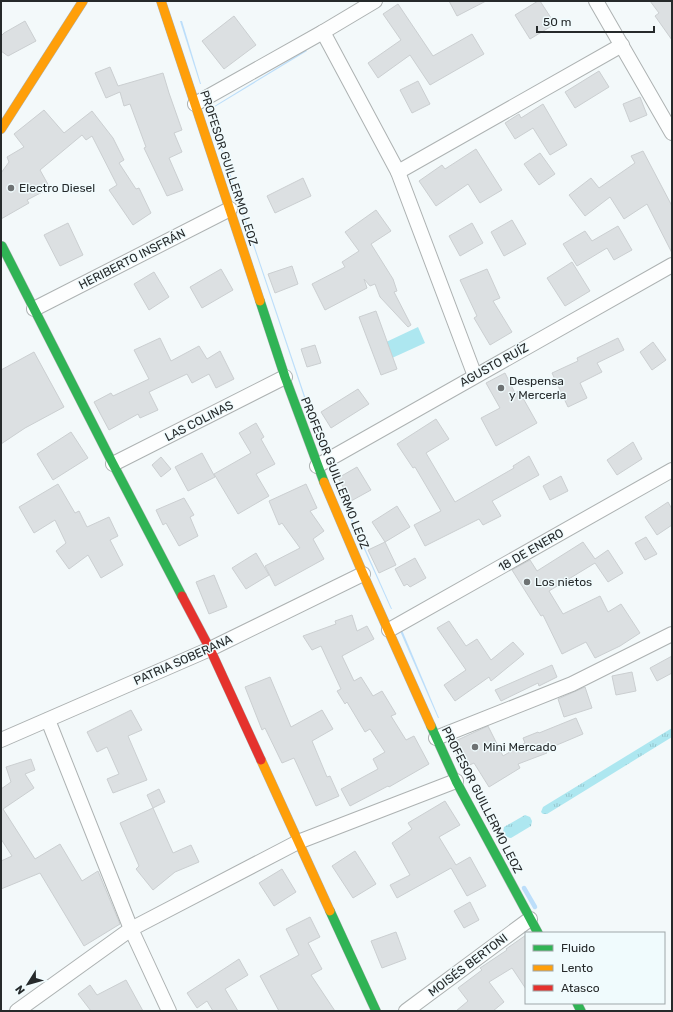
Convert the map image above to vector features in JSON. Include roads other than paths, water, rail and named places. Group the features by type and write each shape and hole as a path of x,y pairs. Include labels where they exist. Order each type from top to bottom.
{"street":[{"path":"1,129 83,1"},
{"name":"PROFESOR GUILLERMO LEOZ","path":"161,1 317,466 363,574 456,781 537,932"},
{"path":"195,104 375,1"},
{"path":"596,1 672,133"},
{"path":"323,32 398,172 474,376"},
{"path":"398,172 622,45"},
{"name":"HERIBERTO INSFRÁN","path":"34,309 230,209"},
{"path":"2,246 113,464 210,649 376,1011"},
{"name":"AGUSTO RUÍZ","path":"317,466 672,265"},
{"name":"LAS COLINAS","path":"113,464 286,377"},
{"name":"18 DE ENERO","path":"389,630 672,470"},
{"name":"PATRIA SOBERANA","path":"1,740 210,649 363,574"},
{"path":"436,738 572,684 672,634"},
{"path":"48,720 132,929 169,1011"},
{"path":"17,1011 132,929 298,842 456,781"},
{"name":"MOISÉS BERTONI","path":"406,1011 530,919"}],"waterway":[{"path":"318,435 322,447"},
{"path":"524,888 535,907"}],"place":[{"name":"Electro Diesel","path":"11,188"},
{"name":"Despensa y Mercerla","path":"501,388"},
{"name":"Los nietos","path":"527,582"},
{"name":"Mini Mercado","path":"475,747"}]}
